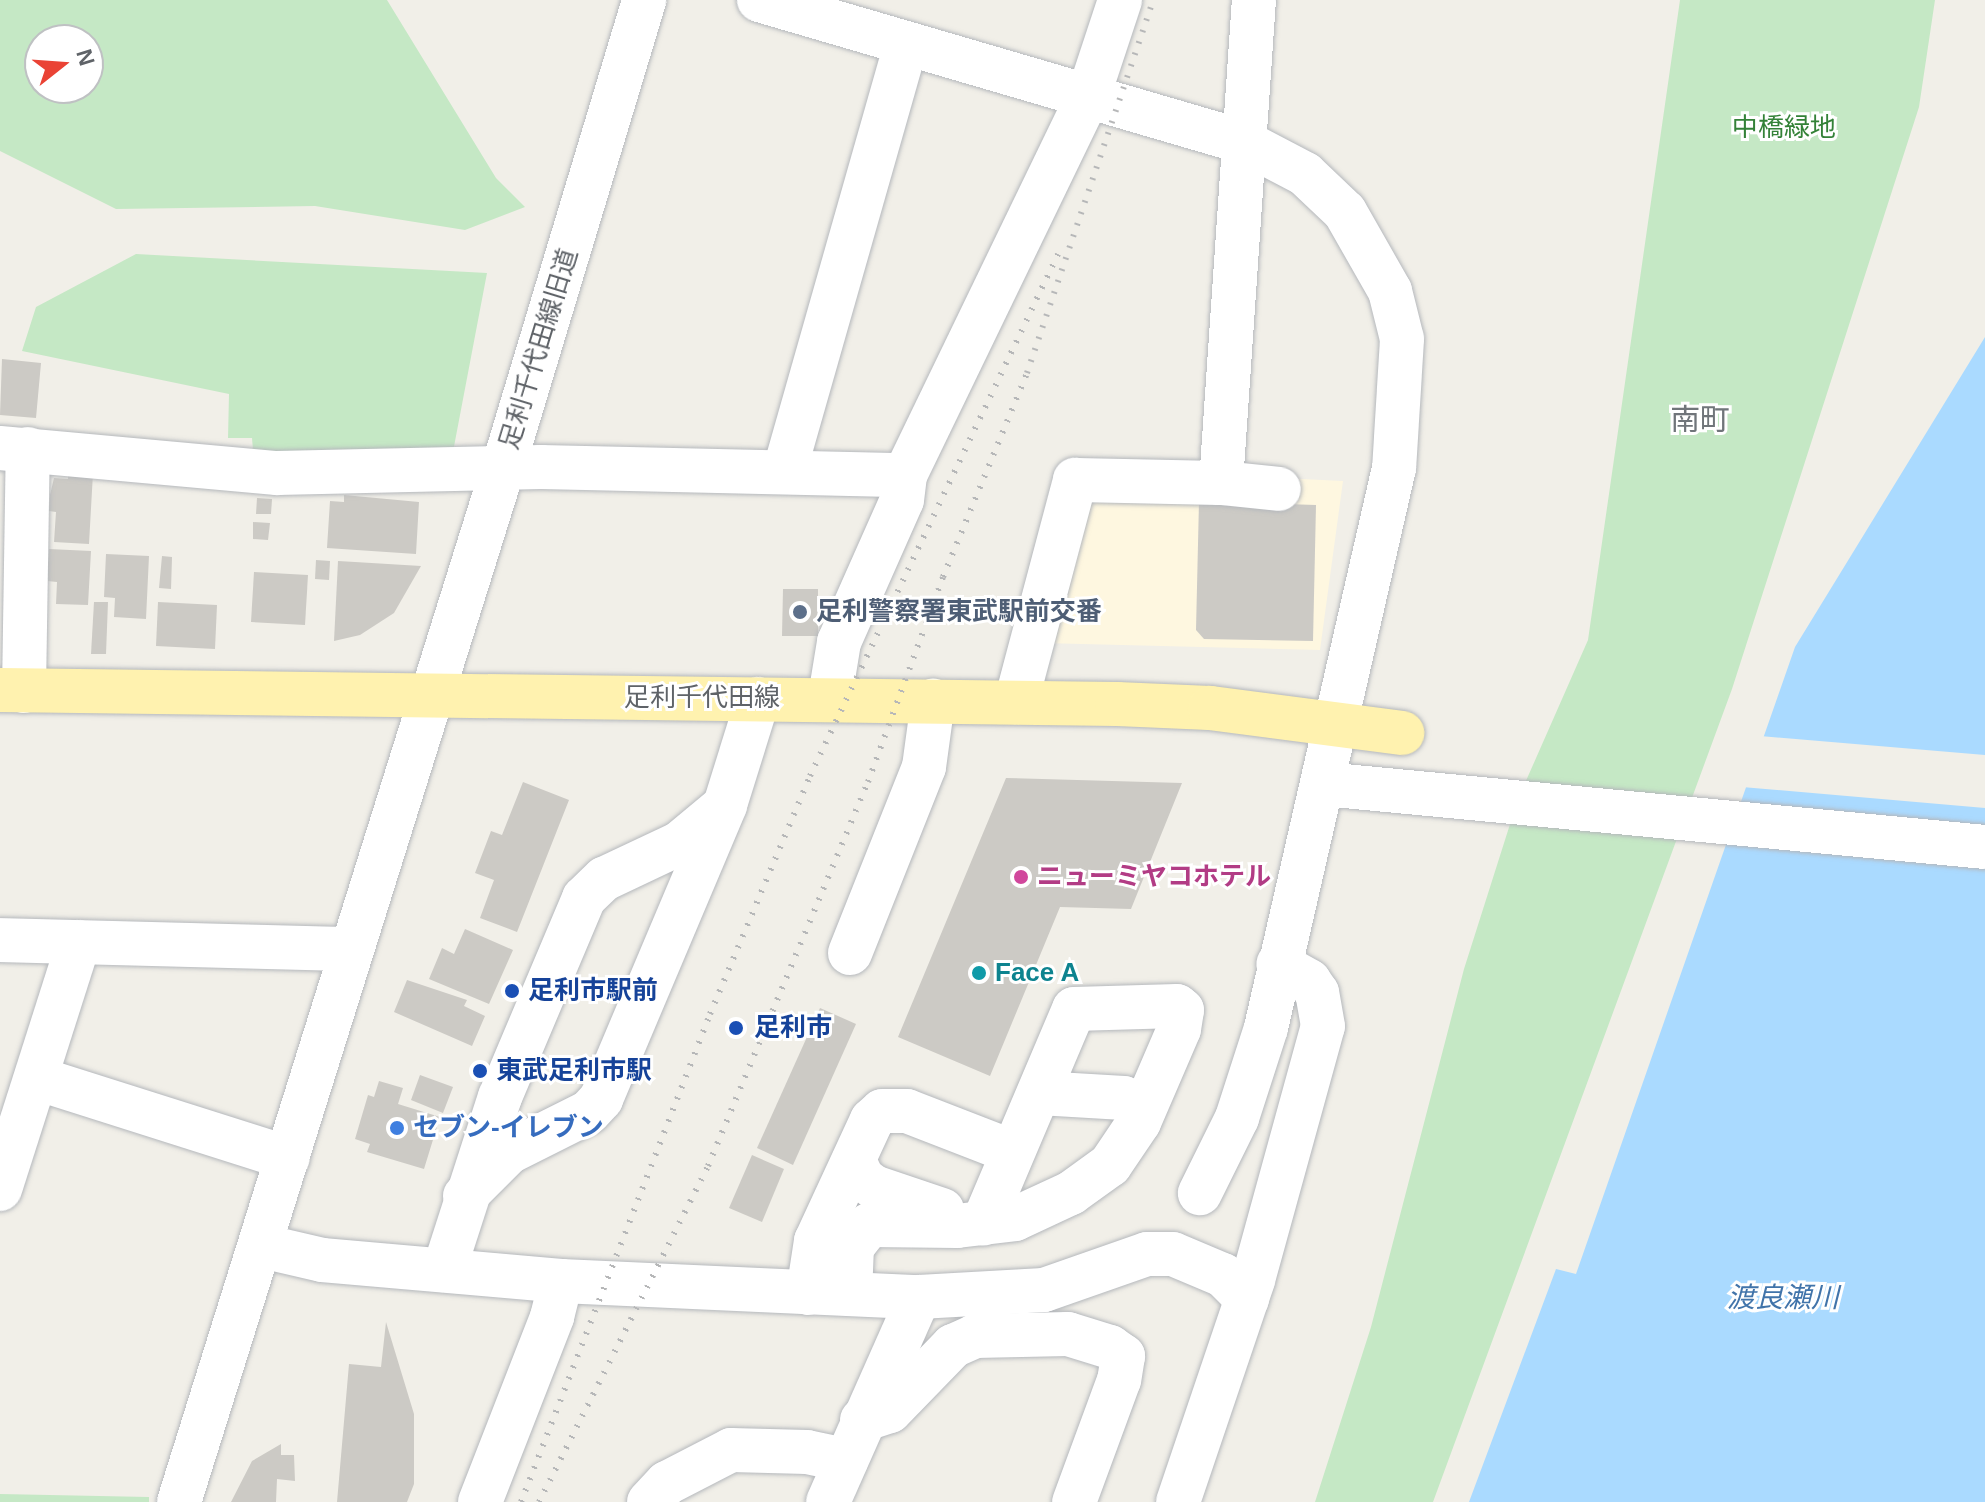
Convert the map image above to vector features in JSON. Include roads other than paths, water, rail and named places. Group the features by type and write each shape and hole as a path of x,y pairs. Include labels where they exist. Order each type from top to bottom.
{"main road":[{"name":"足利千代田線","path":"12,691 432,697 830,697 1016,702 1210,708 1402,733"}],"street":[{"name":"足利千代田線旧道","path":"179,1502 262,1246 351,949 503,468 644,0"},
{"path":"759,0 906,45 1089,94 1244,142 1305,174 1345,212 1377,261 1402,339 1394,468 1253,1076 1200,1193"},
{"path":"830,697 839,642 902,500 905,475 1089,94 1120,0"},
{"path":"1221,483 1254,0"},
{"path":"785,469 906,45"},
{"path":"12,691 14,448 277,473 503,468 785,469 905,475"},
{"path":"1016,702 1075,480 1221,483 1279,489"},
{"path":"465,1196 509,1152 589,1112 609,1084 725,805 758,699"},
{"path":"850,953 924,767 933,701"},
{"path":"1334,785 1985,847"},
{"path":"444,1270 465,1196 515,1059 584,898 604,879 680,843 725,805"},
{"path":"604,879 625,879 656,897 666,909 668,942"},
{"path":"0,940 351,949"},
{"path":"0,1189 79,942"},
{"path":"1178,1502 1247,1299 1323,1026 1317,993 1309,981 1278,964"},
{"path":"829,1294 852,1247 869,1225 970,1225 1015,1219 1071,1193 1110,1165 1144,1110 1179,1029 1183,1017 1177,1006 1074,1009 1039,1093 970,1225"},
{"path":"515,1059 519,1085 533,1103 569,1116 589,1112"},
{"path":"36,1078 288,1158"},
{"path":"1039,1093 1124,1098 1144,1110"},
{"path":"829,1294 816,1241 872,1120 882,1111 897,1109 1010,1151"},
{"path":"854,1160 862,1178 874,1187 947,1212 970,1225"},
{"path":"262,1246 322,1260 561,1281 919,1297 1044,1290 1160,1254 1223,1275 1247,1299"},
{"path":"480,1502 552,1317 561,1281"},
{"path":"828,1502 919,1297"},
{"path":"862,1420 890,1411 953,1346 975,1336 1068,1334 1110,1347 1123,1356 1119,1380 1074,1502"},
{"path":"649,1502 667,1483 731,1450 807,1452 846,1460"}],"water":[{"name":"渡良瀬川","path":"1985,337 1985,1502 1469,1502 1556,1269 1576,1274 1795,647"}],"railway":[{"path":"539,1502 708,1166 868,782 943,577 1027,373 1153,0"},
{"path":"521,1502 710,1014 810,776 1058,254"}],"place":[{"name":"足利警察署東武駅前交番","path":"800,612"},
{"name":"ニューミヤコホテル","path":"1021,877"},
{"name":"Face A","path":"979,973"},
{"name":"足利市駅前","path":"512,991"},
{"name":"足利市","path":"736,1028"},
{"name":"東武足利市駅","path":"480,1071"},
{"name":"セブン-イレブン","path":"397,1128"}],"district":[{"name":"南町","path":"1700,420"}],"park label":[{"name":"中橋緑地","path":"1784,128"}]}
